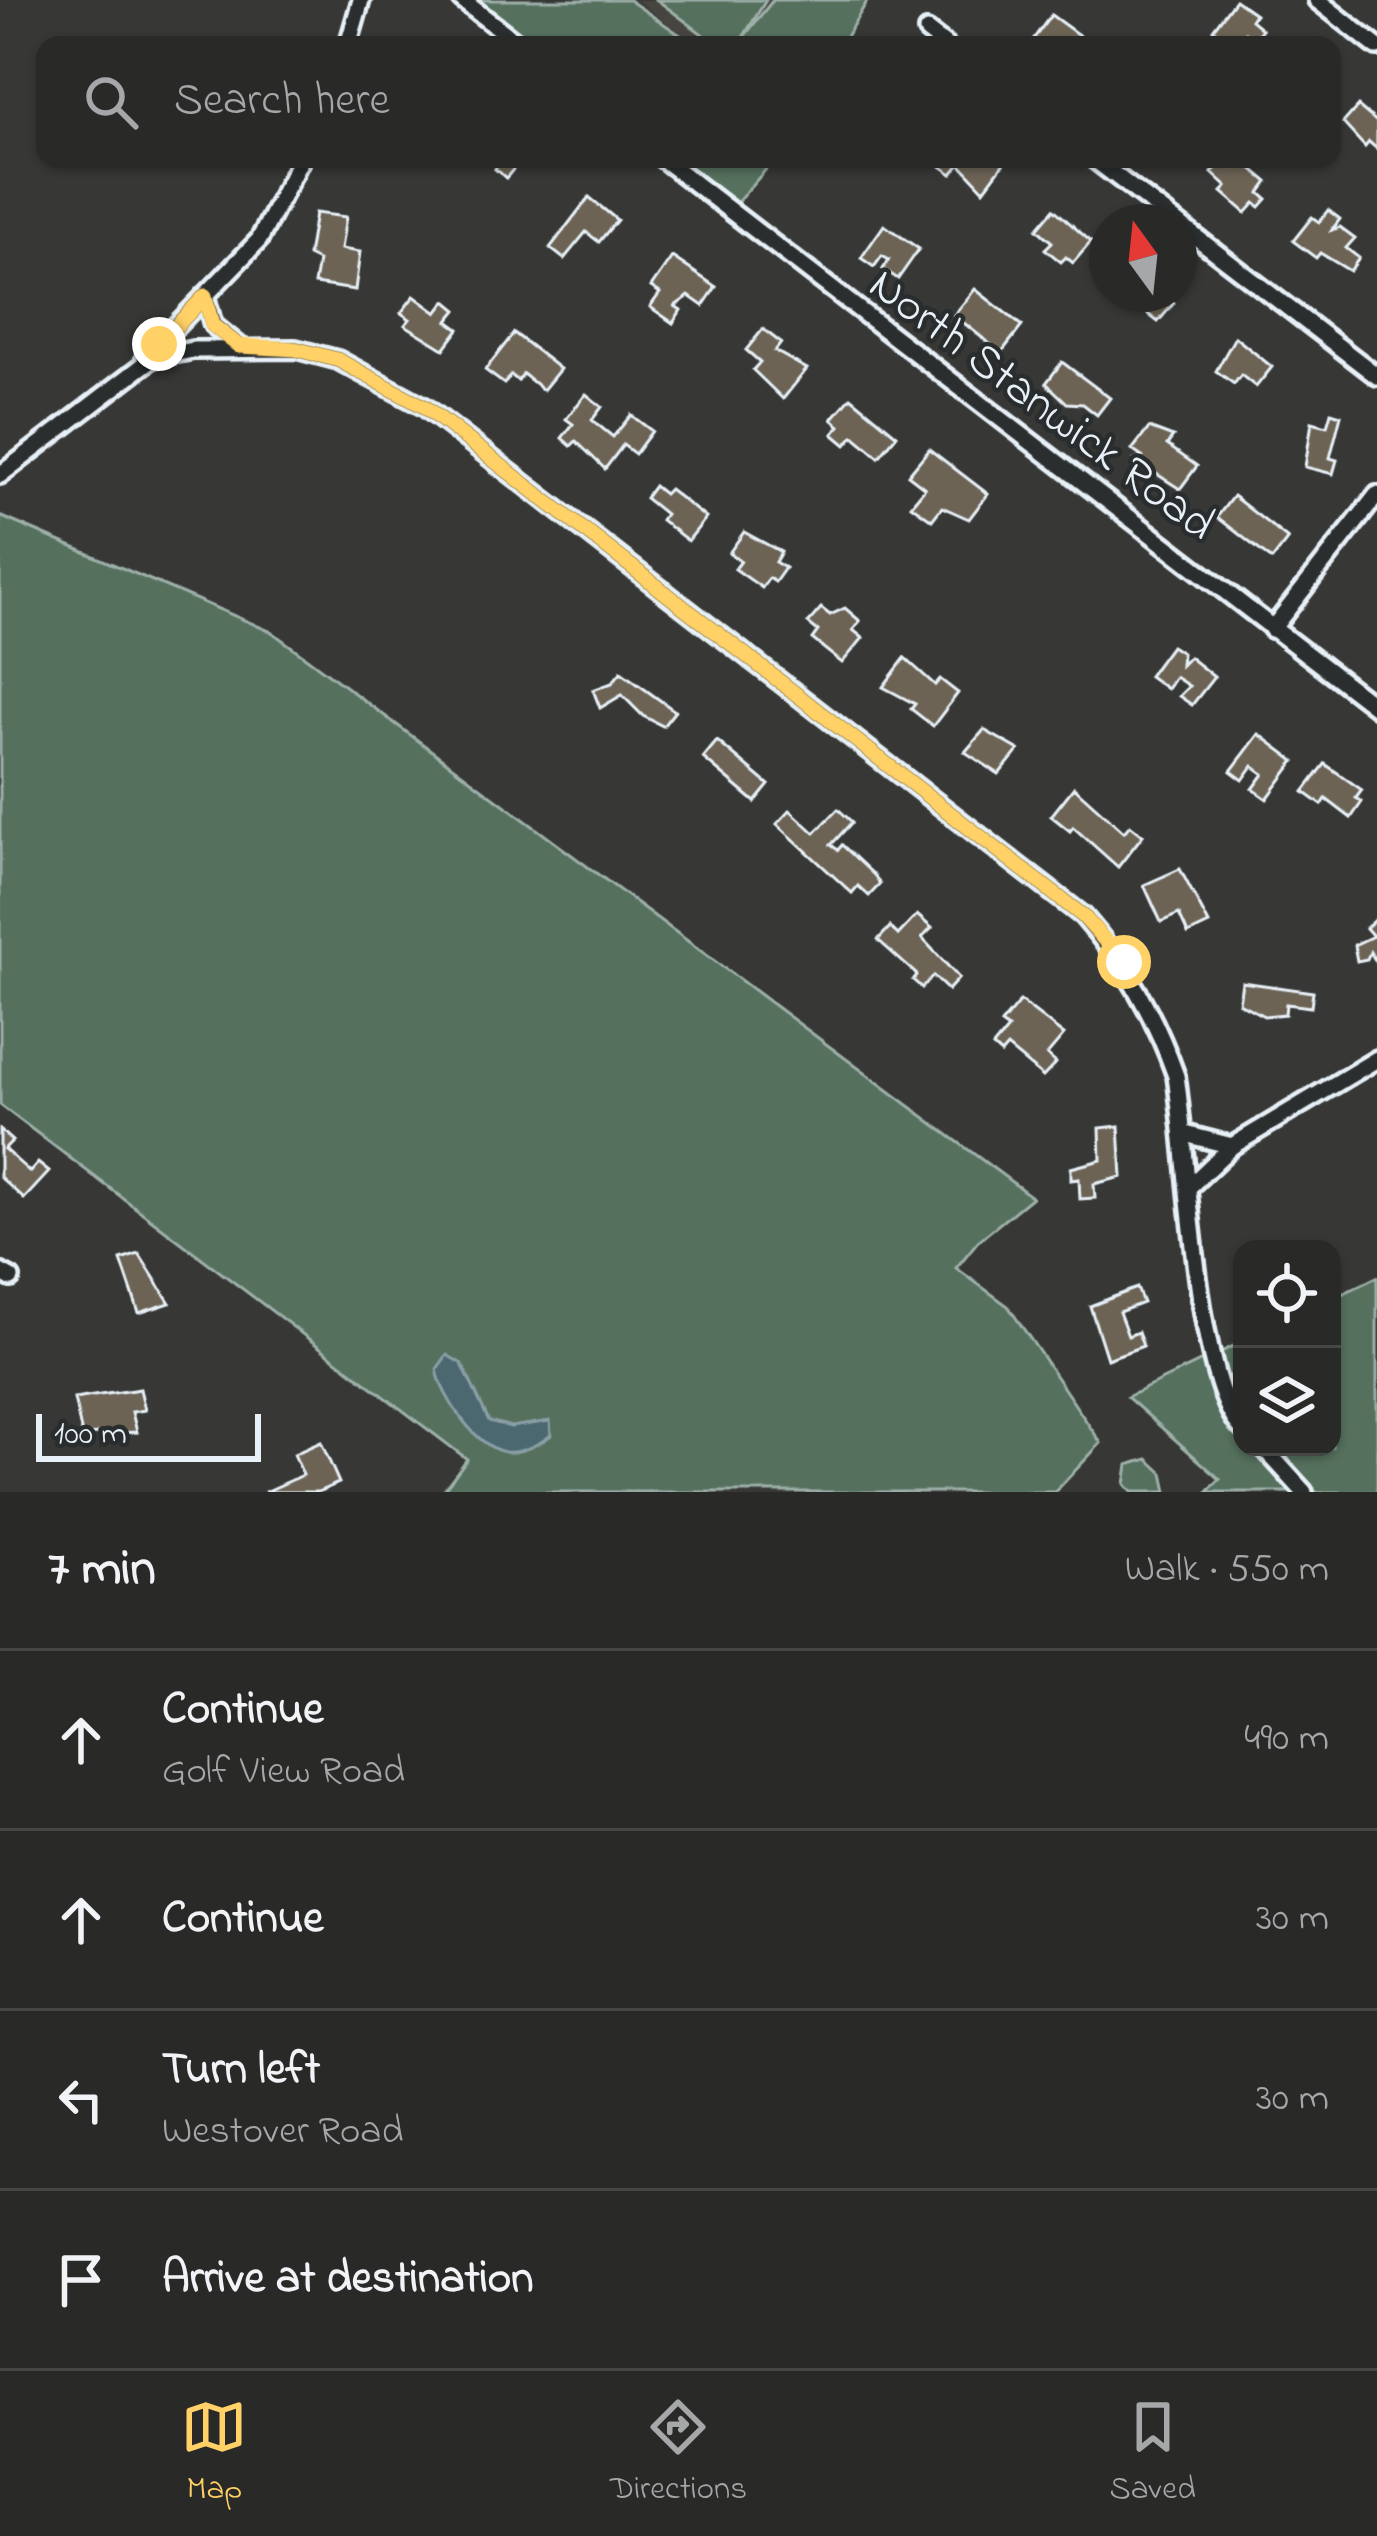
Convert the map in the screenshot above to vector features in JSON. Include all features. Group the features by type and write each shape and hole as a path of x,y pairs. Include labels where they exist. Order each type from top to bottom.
{"street":[{"path":"351,36 361,0"},
{"path":"462,0 508,36"},
{"path":"1317,0 1377,46"},
{"path":"927,31 934,36"},
{"path":"126,377 259,240 296,168"},
{"name":"North Stanwick Road","path":"675,168 1377,708"},
{"path":"1106,168 1153,204"},
{"path":"1197,238 1377,376"},
{"path":"205,296 212,325 239,346"},
{"path":"0,475 153,358 239,346 296,349 338,360 425,407 1083,916 1124,962 1160,1031 1176,1076 1210,1360 1225,1408 1233,1417"},
{"path":"1272,628 1377,495"},
{"path":"1191,1185 1232,1147 1377,1059"},
{"path":"1185,1134 1232,1147"},
{"path":"1271,1456 1304,1492"}],"shaded area":[{"path":"636,0 773,0 748,36 684,36"}],"green space":[{"path":"469,0 629,0 682,36 515,36"},
{"path":"657,0 766,0 744,36 705,36"},
{"path":"773,0 868,0 846,36 744,36"},
{"path":"685,168 767,168 734,206"},
{"path":"0,516 272,632 1032,1197 978,1241 956,1268 1008,1306 1101,1443 1055,1492 442,1492 467,1459 0,1105"},
{"path":"1377,1277 1377,1492 1207,1492 1220,1479 1127,1397 1233,1346 1233,1456 1341,1456 1341,1295"},
{"path":"1148,1459 1163,1473 1167,1492 1132,1492 1125,1484 1128,1465"}],"water":[{"path":"447,1355 462,1364 489,1421 511,1427 550,1421 551,1435 511,1452 483,1441 462,1419 440,1380 437,1369"}],"building":[{"path":"1235,0 1255,14 1251,20 1262,29 1256,36 1245,32 1222,36 1213,29"},
{"path":"1051,15 1080,36 1036,36"},
{"path":"1358,106 1377,122 1377,149 1369,142 1365,147 1343,123"},
{"path":"496,168 514,168 506,178"},
{"path":"964,168 1000,168 984,190"},
{"path":"1216,168 1251,168 1268,182 1260,193 1267,199 1246,213 1222,192 1227,187 1212,173"},
{"path":"589,197 617,220 599,242 586,232 564,259 550,248"},
{"path":"1054,209 1089,244 1073,263 1066,257 1061,262 1045,249 1052,242 1037,229"},
{"path":"1328,210 1340,219 1332,230 1340,227 1355,238 1346,248 1359,258 1350,271 1320,253 1316,258 1293,241 1312,217 1319,222"},
{"path":"315,213 346,217 341,249 360,252 355,290 314,284 318,261 308,256"},
{"path":"884,225 919,249 898,279 883,269 889,260 882,256 874,267 861,258"},
{"path":"672,257 716,287 703,306 689,296 675,306 681,310 673,323 650,307 660,293 651,287"},
{"path":"975,289 1022,326 1001,353 954,315"},
{"path":"414,296 437,313 446,301 457,310 448,321 459,329 444,349 405,325 410,319 401,313"},
{"path":"1145,312 1166,312 1158,322"},
{"path":"763,329 781,343 775,351 807,369 783,399 753,370 760,362 746,350"},
{"path":"514,333 560,369 543,390 523,374 518,381 511,375 504,384 485,370"},
{"path":"1235,337 1272,367 1256,387 1241,375 1234,384 1216,371"},
{"path":"1062,362 1110,398 1097,415 1083,404 1067,403 1046,383"},
{"path":"586,394 602,407 592,420 613,437 631,415 652,431 635,454 623,445 605,469 576,441 571,446 562,438 573,424 566,419"},
{"path":"851,397 897,435 879,457 854,436 846,445 833,434 840,426 832,419"},
{"path":"1331,412 1341,415 1330,458 1337,460 1333,474 1305,467 1312,422 1327,426"},
{"path":"1149,428 1173,437 1167,445 1197,466 1180,489 1135,460 1142,457 1132,450"},
{"path":"929,449 988,494 969,519 942,507 932,520 911,505 925,488 908,475"},
{"path":"654,486 664,494 669,489 706,518 688,541 661,520 665,514 645,498"},
{"path":"1233,496 1288,539 1272,560 1217,517"},
{"path":"744,532 781,552 775,562 785,568 775,582 769,578 762,588 735,569 741,561 729,553"},
{"path":"821,608 830,615 845,608 860,621 853,630 863,638 842,663 812,639 818,631 808,623"},
{"path":"1171,646 1182,653 1181,665 1189,657 1214,677 1192,705 1179,696 1189,686 1175,677 1167,689 1149,676"},
{"path":"905,658 935,685 940,679 958,693 933,726 911,709 915,704 883,687"},
{"path":"621,672 675,711 663,726 643,716 622,695 600,708 593,690 612,683"},
{"path":"984,730 1019,750 999,774 965,752"},
{"path":"1259,734 1295,761 1267,799 1253,789 1264,774 1253,766 1243,780 1231,771"},
{"path":"717,741 769,785 755,802 703,758"},
{"path":"1325,764 1362,790 1356,798 1362,802 1351,818 1326,799 1322,805 1304,792"},
{"path":"1074,787 1124,832 1130,825 1143,835 1118,867 1073,827 1070,831 1051,816"},
{"path":"838,809 852,822 831,845 838,850 842,845 874,875 880,884 869,896 858,886 852,893 777,824 790,810 815,833"},
{"path":"1180,869 1209,924 1188,934 1179,914 1161,922 1144,885"},
{"path":"917,915 932,928 922,938 959,978 948,990 933,976 922,988 913,980 917,975 878,940 890,927 898,935"},
{"path":"1377,917 1377,963 1370,952 1367,959 1357,961 1354,945 1373,936 1366,928"},
{"path":"1242,982 1313,992 1311,1007 1286,1004 1285,1014 1264,1016 1239,1003"},
{"path":"1020,1001 1064,1035 1047,1055 1056,1063 1043,1077 1007,1047 1001,1054 993,1047 1008,1029 1001,1024"},
{"path":"1119,1126 1122,1177 1094,1184 1095,1198 1080,1199 1079,1179 1071,1180 1071,1168 1101,1160 1100,1128"},
{"path":"0,1130 12,1141 4,1149 30,1172 38,1163 49,1172 24,1199 0,1177"},
{"path":"139,1254 170,1303 139,1313 121,1260"},
{"path":"1137,1288 1143,1303 1119,1312 1128,1336 1138,1332 1143,1346 1107,1359 1090,1306"},
{"path":"140,1389 145,1410 132,1412 137,1432 82,1435 74,1399"},
{"path":"321,1442 339,1483 318,1492 265,1492 303,1475 294,1454"}],"route":[{"path":"159,344 205,296 212,325 239,346 296,349 338,360 425,407 1083,916 1124,962"}]}
